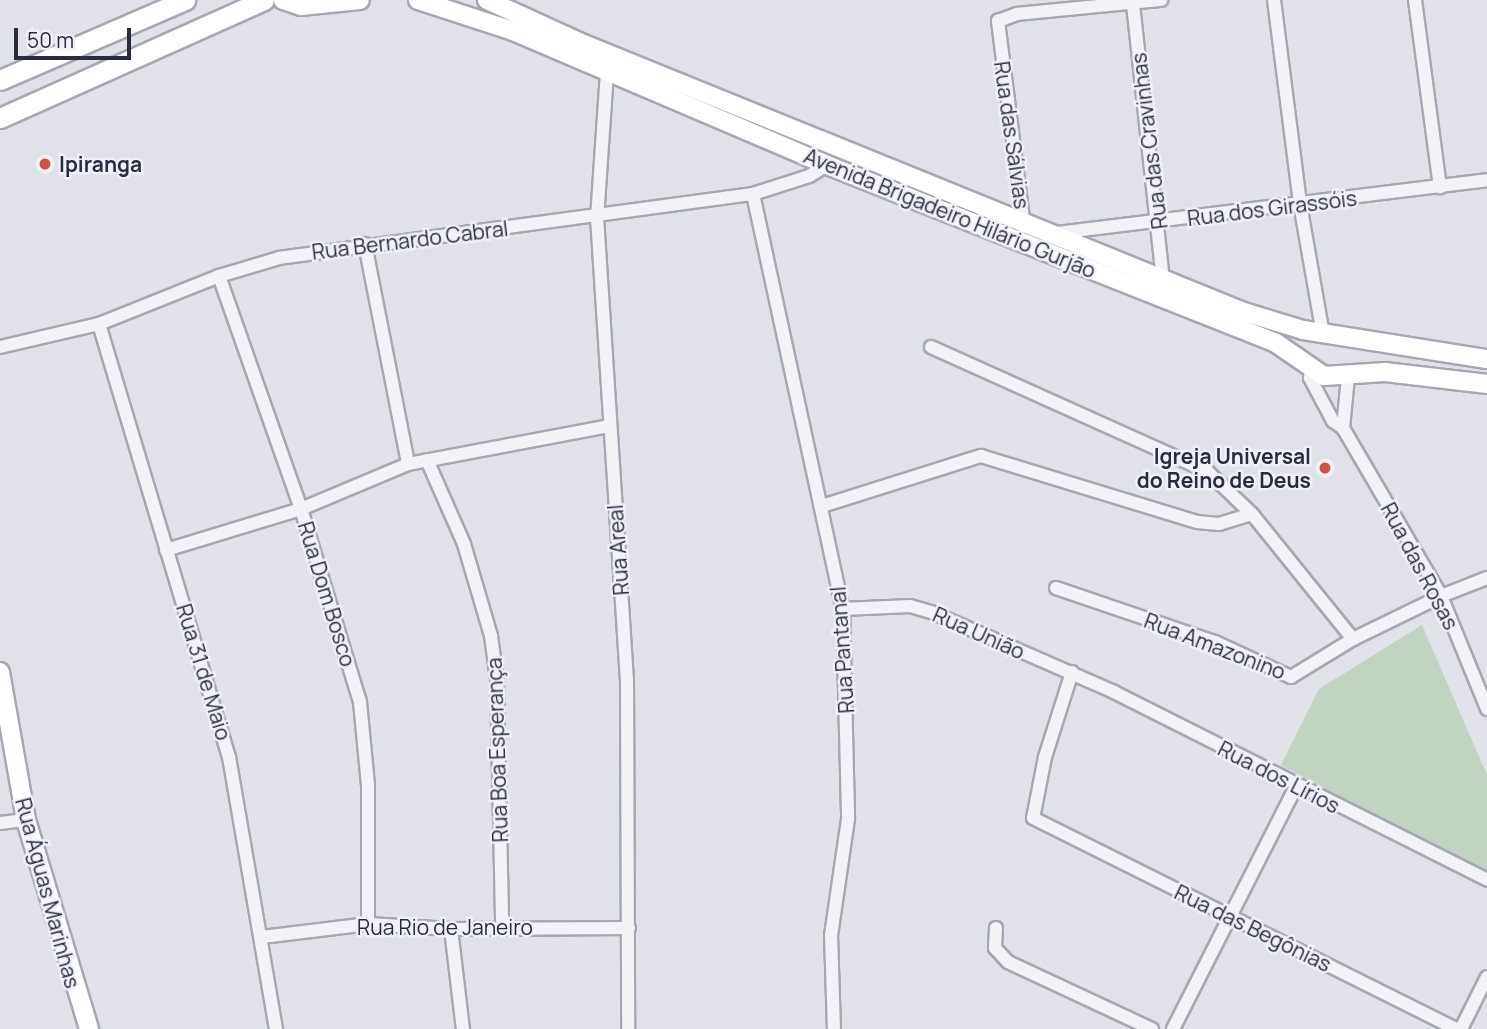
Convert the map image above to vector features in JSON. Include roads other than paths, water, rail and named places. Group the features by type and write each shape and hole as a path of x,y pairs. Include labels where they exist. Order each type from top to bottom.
{"main road":[{"path":"0,80 185,0"},
{"path":"0,118 264,0"}],"street":[{"path":"283,0 301,6 360,0"},
{"name":"Avenida Brigadeiro Hilário Gurjão","path":"487,0 836,147 1023,219 1241,311 1323,334 1487,359"},
{"path":"1133,4 1161,0"},
{"path":"1274,0 1300,204 1323,334 1313,346 1311,367"},
{"path":"1415,0 1440,187"},
{"name":"Avenida Brigadeiro Hilário Gurjão","path":"424,1 607,72 827,165 1276,344 1324,376 1348,377 1393,372 1487,384"},
{"name":"Rua das Sálvias","path":"1023,219 998,22 1006,16 1133,4"},
{"name":"Rua das Cravinhas","path":"1133,4 1163,278"},
{"name":"Rua Areal","path":"607,72 597,217 627,680 628,1029"},
{"name":"Rua Bernardo Cabral","path":"0,347 99,324 219,276 279,258 365,244 597,217 753,194 801,179 827,165"},
{"name":"Rua dos Girassóis","path":"1057,233 1159,223 1487,180"},
{"name":"Rua Pantanal","path":"753,194 843,609 848,819 831,935 834,1029"},
{"path":"365,244 408,464"},
{"name":"Rua Dom Bosco","path":"219,276 301,509 360,702 368,785 368,924"},
{"name":"Rua 31 de Maio","path":"99,324 229,757 276,1029"},
{"path":"1343,428 1348,377 1356,359 1347,338"},
{"path":"931,347 1190,461 1223,483 1252,514 1353,639"},
{"name":"Rua das Rosas","path":"1311,367 1310,378 1333,421 1343,428 1440,596 1487,709"},
{"path":"166,550 301,509 408,464 609,426"},
{"path":"821,506 981,456 1007,461 1197,522 1219,524 1252,514"},
{"name":"Rua Boa Esperança","path":"427,460 475,575 491,636 497,679 502,926"},
{"name":"Rua Amazonino","path":"1056,588 1214,642 1280,676 1304,672 1353,639 1440,596 1487,578"},
{"name":"Rua União","path":"843,609 922,608 969,632 1072,672"},
{"name":"Rua Águas Marinhas","path":"0,672 26,820 56,933 89,1029"},
{"name":"Rua dos Lírios","path":"1072,672 1296,787 1487,880"},
{"name":"Rua das Begônias","path":"1072,672 1045,757 1033,818 1459,1029"},
{"path":"1173,1029 1296,787"},
{"path":"0,823 26,820"},
{"name":"Rua Rio de Janeiro","path":"262,937 368,924 451,929 502,926 629,928"},
{"path":"451,929 463,1029"},
{"path":"996,929 995,948 1008,962 1153,1029"},
{"path":"1459,1029 1487,977"}],"place":[{"name":"Ipiranga","path":"45,164"},
{"name":"Igreja Universal do Reino de Deus","path":"1325,468"}]}
